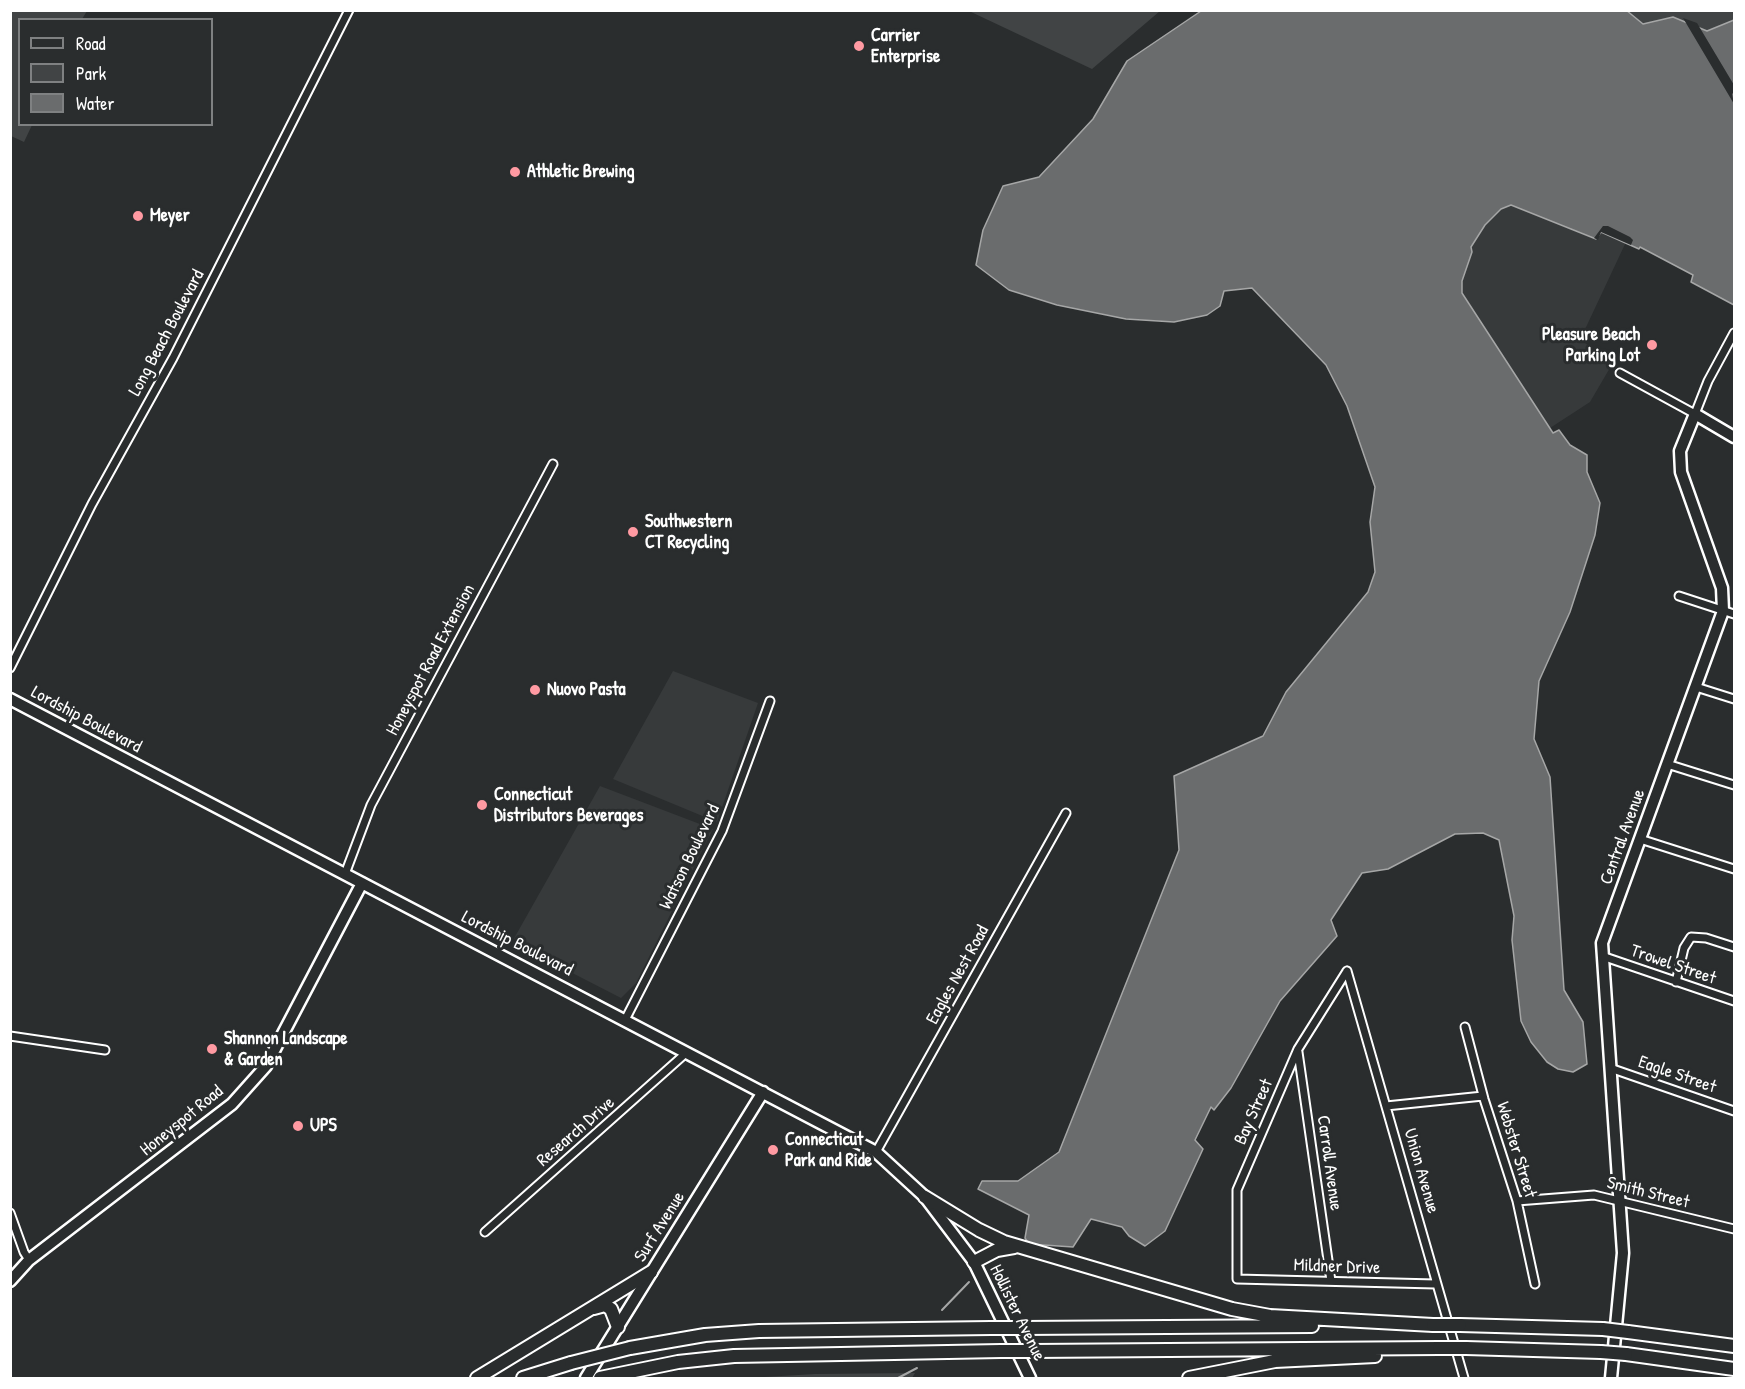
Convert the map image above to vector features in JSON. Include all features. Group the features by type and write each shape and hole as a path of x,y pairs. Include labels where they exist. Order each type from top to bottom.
{"highway":[{"path":"924,1197 979,1230 1021,1248 1245,1312 1433,1325"},
{"path":"974,1262 1002,1249 1021,1248"},
{"path":"477,1378 651,1272"},
{"path":"591,1308 605,1305 611,1309 618,1327"},
{"path":"523,1378 571,1362 630,1348 678,1339 759,1331 1460,1324 1603,1329 1734,1346"},
{"path":"1189,1378 1275,1361 1365,1357 1439,1348"},
{"path":"600,1378 678,1362 762,1354 1001,1351 1466,1348 1626,1354 1734,1369"}],"main road":[{"path":"1695,414 1734,437"},
{"name":"Central Avenue","path":"1611,1378 1623,1253 1602,943 1696,687 1729,612 1681,472 1680,451 1695,414"},
{"name":"Lordship Boulevard","path":"10,699 876,1152 924,1197 974,1262"},
{"name":"Honeyspot Road","path":"10,1281 29,1260 230,1107 266,1066 362,883"},
{"name":"Surf Avenue","path":"586,1378 763,1092"},
{"name":"Hollister Avenue","path":"974,1262 1030,1378"}],"street":[{"name":"Long Beach Boulevard","path":"10,668 92,504 173,358 349,10"},
{"name":"Central Avenue","path":"1695,414 1708,381 1734,333"},
{"path":"1620,373 1695,414"},
{"name":"Honeyspot Road Extension","path":"345,874 371,805 553,464"},
{"path":"1678,596 1729,612"},
{"path":"1696,687 1734,699"},
{"name":"Watson Boulevard","path":"625,1020 722,831 770,701"},
{"path":"1667,764 1734,785"},
{"name":"Eagles Nest Road","path":"876,1152 1066,813"},
{"path":"1640,839 1734,869"},
{"path":"1676,982 1684,948 1691,937 1706,938 1734,947"},
{"name":"Trowel Street","path":"1602,956 1734,1001"},
{"name":"Bay Street","path":"1237,1279 1237,1190 1298,1049 1347,971"},
{"name":"Union Avenue","path":"1347,971 1464,1378"},
{"name":"Webster Street","path":"1465,1026 1483,1096 1517,1201 1535,1284"},
{"path":"10,1036 105,1050"},
{"name":"Carroll Avenue","path":"1298,1049 1330,1281"},
{"name":"Research Drive","path":"485,1232 686,1053"},
{"name":"Eagle Street","path":"1610,1068 1734,1111"},
{"path":"1386,1106 1483,1096"},
{"name":"Smith Street","path":"1517,1201 1594,1195 1734,1229"},
{"path":"10,1213 29,1260"},
{"name":"Mildner Drive","path":"1237,1279 1436,1284"}],"shaded area":[{"path":"1511,205 1597,240 1601,231 1626,242 1580,340 1614,361 1590,402 1550,428 1462,293 1462,281 1472,252 1471,247 1485,225 1501,209"},
{"path":"673,671 758,703 717,822 613,779"},
{"path":"600,786 713,829 636,983 621,998 512,942"}],"green space":[{"path":"10,11 87,11 83,18 18,18 18,126 32,126 24,142 11,136"},
{"path":"969,11 1160,11 1092,69"},
{"path":"1626,11 1734,11 1734,20 1707,31 1673,17 1643,24"},
{"path":"915,1373 912,1378 748,1378 815,1374"}],"water":[{"path":"1626,10 1643,24 1673,17 1707,31 1734,20 1734,305 1691,282 1693,275 1640,247 1639,249 1601,232 1596,239 1511,205 1501,209 1485,225 1471,247 1472,252 1462,281 1462,293 1553,433 1559,430 1570,445 1587,455 1587,472 1600,503 1595,535 1570,612 1539,681 1534,739 1550,777 1564,990 1583,1022 1587,1064 1573,1072 1558,1069 1547,1062 1531,1042 1521,1021 1512,940 1514,916 1499,840 1483,833 1455,834 1388,869 1362,873 1331,920 1337,936 1280,1001 1231,1088 1214,1110 1211,1107 1195,1140 1203,1149 1165,1231 1145,1246 1129,1236 1122,1227 1091,1219 1073,1247 1029,1244 1025,1238 1029,1215 978,1189 982,1181 1018,1181 1059,1152 1179,850 1174,776 1263,736 1286,692 1368,592 1375,572 1370,522 1375,487 1347,406 1326,365 1252,288 1224,291 1220,306 1207,315 1174,322 1126,319 1057,305 1009,290 976,265 983,230 1003,186 1039,177 1093,119 1127,61 1201,11"}],"pier":[{"path":"1683,18 1697,23 1734,85 1732,94 1734,104"},
{"path":"1603,226 1608,226 1630,237 1633,240 1631,245 1601,232 1598,240 1594,238"}],"waterway":[{"path":"942,1310 969,1282"},
{"path":"898,1378 917,1368"}],"place":[{"name":"Carrier Enterprise","path":"859,46"},
{"name":"Athletic Brewing","path":"515,172"},
{"name":"Meyer","path":"138,216"},
{"name":"Pleasure Beach Parking Lot","path":"1652,345"},
{"name":"Southwestern CT Recycling","path":"633,532"},
{"name":"Nuovo Pasta","path":"535,690"},
{"name":"Connecticut Distributors Beverages","path":"482,805"},
{"name":"Shannon Landscape & Garden","path":"212,1049"},
{"name":"UPS","path":"298,1126"},
{"name":"Connecticut Park and Ride","path":"773,1150"}]}
